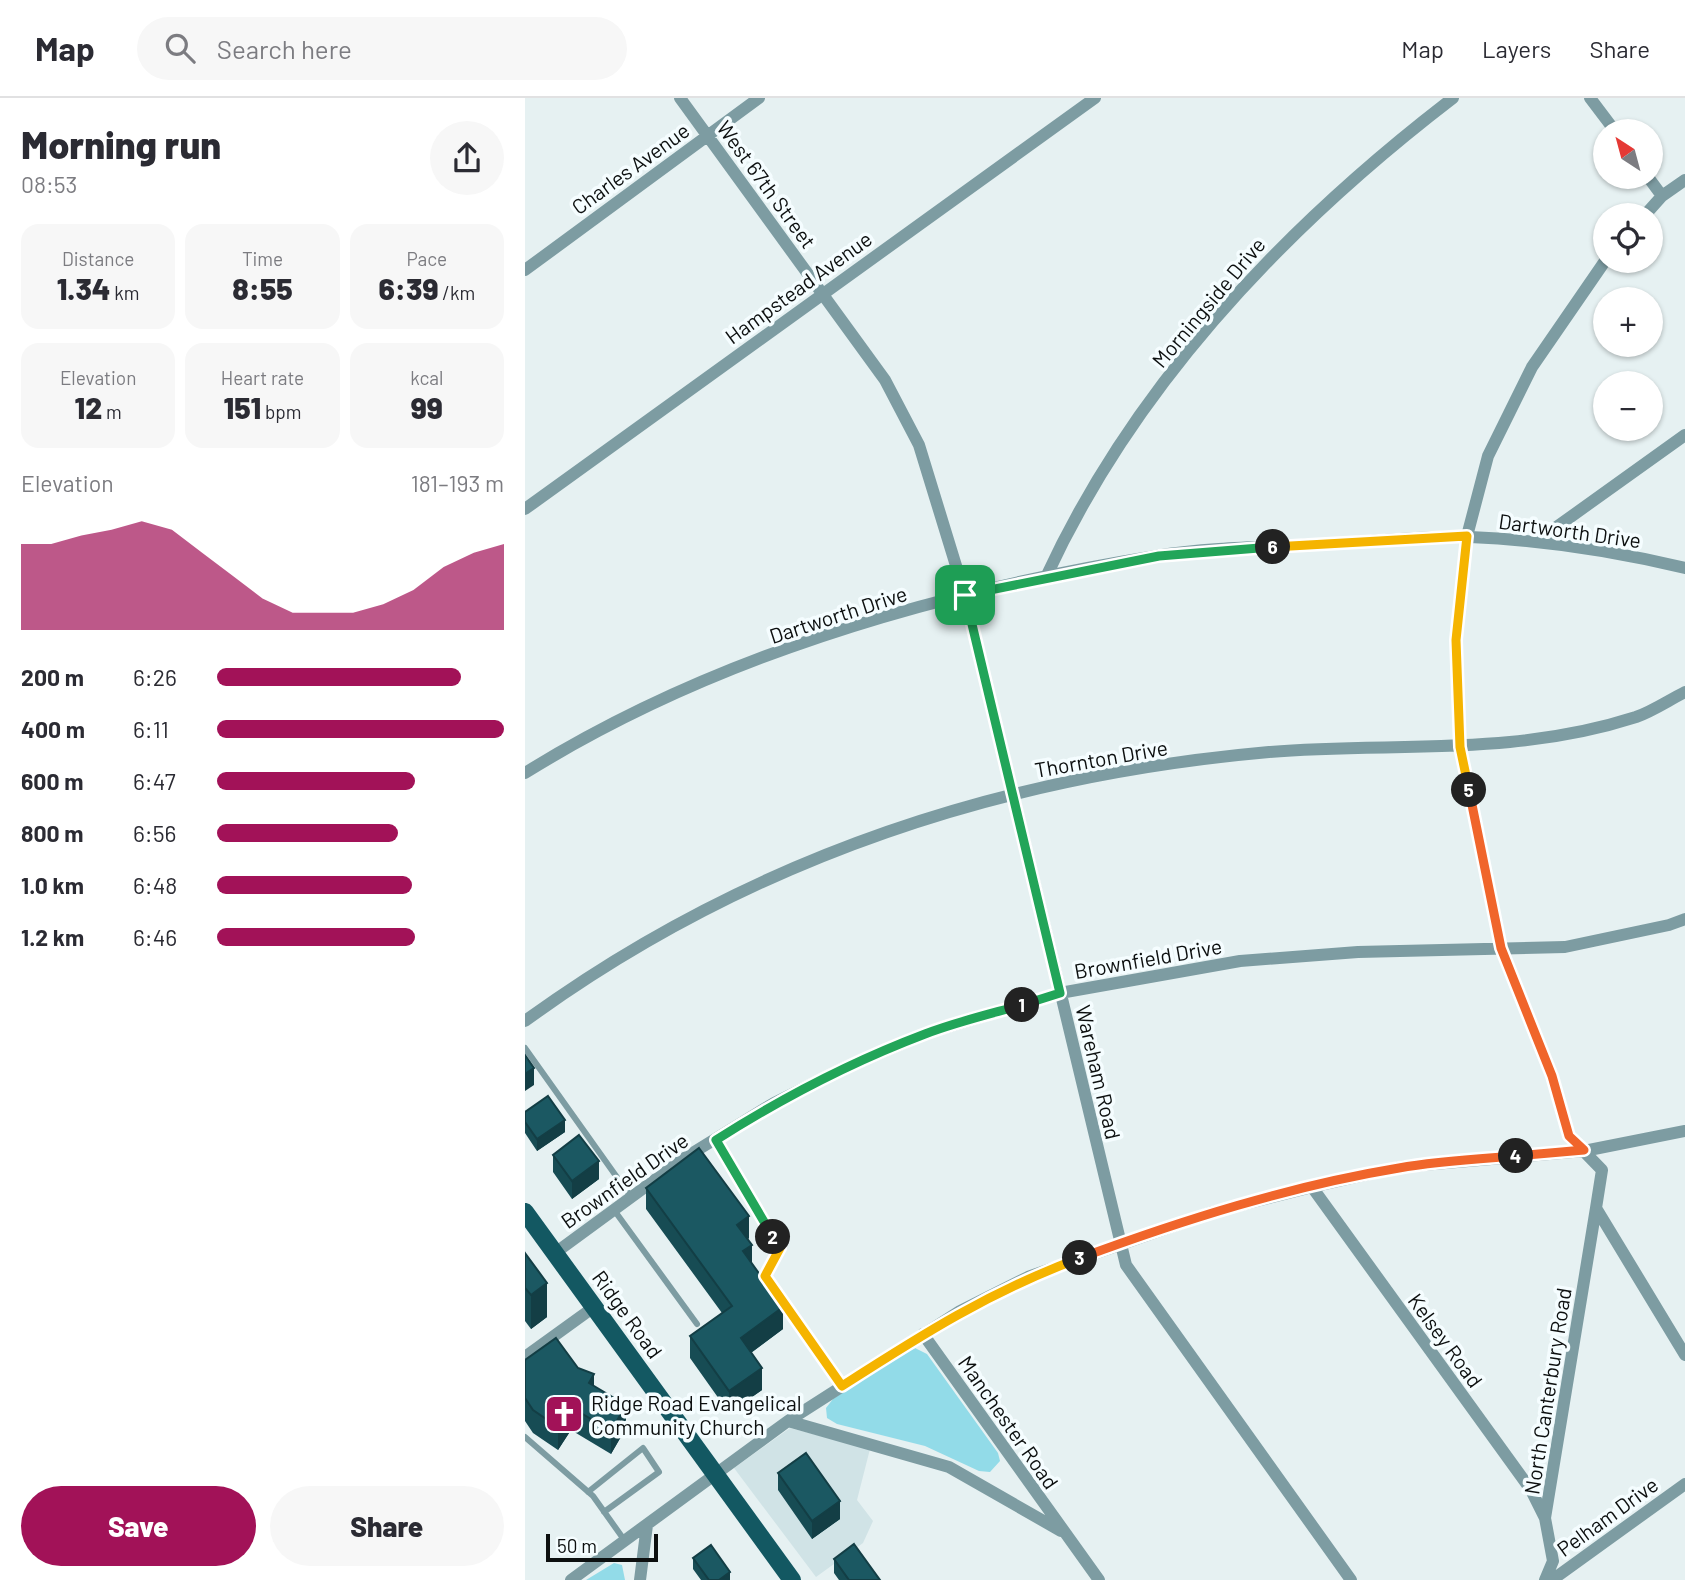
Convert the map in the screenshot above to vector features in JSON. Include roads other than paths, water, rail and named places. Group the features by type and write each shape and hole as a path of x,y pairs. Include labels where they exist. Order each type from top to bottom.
{"main road":[{"name":"Ridge Road","path":"525,1212 792,1580"}],"street":[{"name":"West 67th Street","path":"680,98 822,293"},
{"name":"Charles Avenue","path":"525,270 759,98"},
{"name":"Hampstead Avenue","path":"525,509 1095,98"},
{"name":"Morningside Drive","path":"1046,577 1073,516 1123,436 1206,331 1283,244 1382,153 1453,98"},
{"path":"1590,98 1606,119"},
{"path":"1656,203 1685,180"},
{"path":"1656,189 1662,197"},
{"path":"1584,1150 1569,1136 1552,1076 1501,948 1460,747 1456,640 1467,536 1488,456 1526,379 1597,273"},
{"name":"Wareham Road","path":"822,293 885,380 919,444 965,595 1126,1265 1351,1580"},
{"path":"1537,541 1685,435"},
{"name":"Dartworth Drive","path":"525,773 641,710 748,664 834,634 965,595 1159,556 1467,536 1537,541 1637,557 1685,568"},
{"name":"Thornton Drive","path":"525,1021 576,984 690,917 784,871 874,834 1013,793 1153,767 1270,752 1460,747 1544,740 1639,716 1685,692"},
{"name":"Brownfield Drive","path":"555,1253 631,1197 774,1103 844,1068 927,1033 1060,993 1240,961 1358,952 1565,947 1669,925 1685,919"},
{"path":"571,1580 789,1421 960,1311 1028,1277 1213,1212 1400,1167 1584,1150 1685,1131"},
{"name":"North Canterbury Road","path":"1545,1580 1553,1561 1545,1518 1602,1170 1584,1150"},
{"name":"Kelsey Road","path":"1312,1187 1531,1490 1545,1518"},
{"path":"1596,1208 1685,1355"},
{"path":"525,1357 594,1307"},
{"name":"Manchester Road","path":"923,1334 1099,1580"},
{"name":"Manchester Road","path":"789,1421 949,1467 1064,1533"},
{"name":"Pelham Drive","path":"1552,1580 1685,1484"},
{"path":"640,1580 647,1525"}],"lane":[{"path":"525,1048 631,1197"},
{"path":"716,1140 780,1248 765,1276 842,1386"},
{"path":"614,1210 697,1324"},
{"path":"525,1437 588,1492 625,1541"},
{"path":"588,1492 643,1448 659,1472 604,1512"}],"place":[{"name":"Ridge Road Evangelical Community Church","path":"564,1414"}]}
